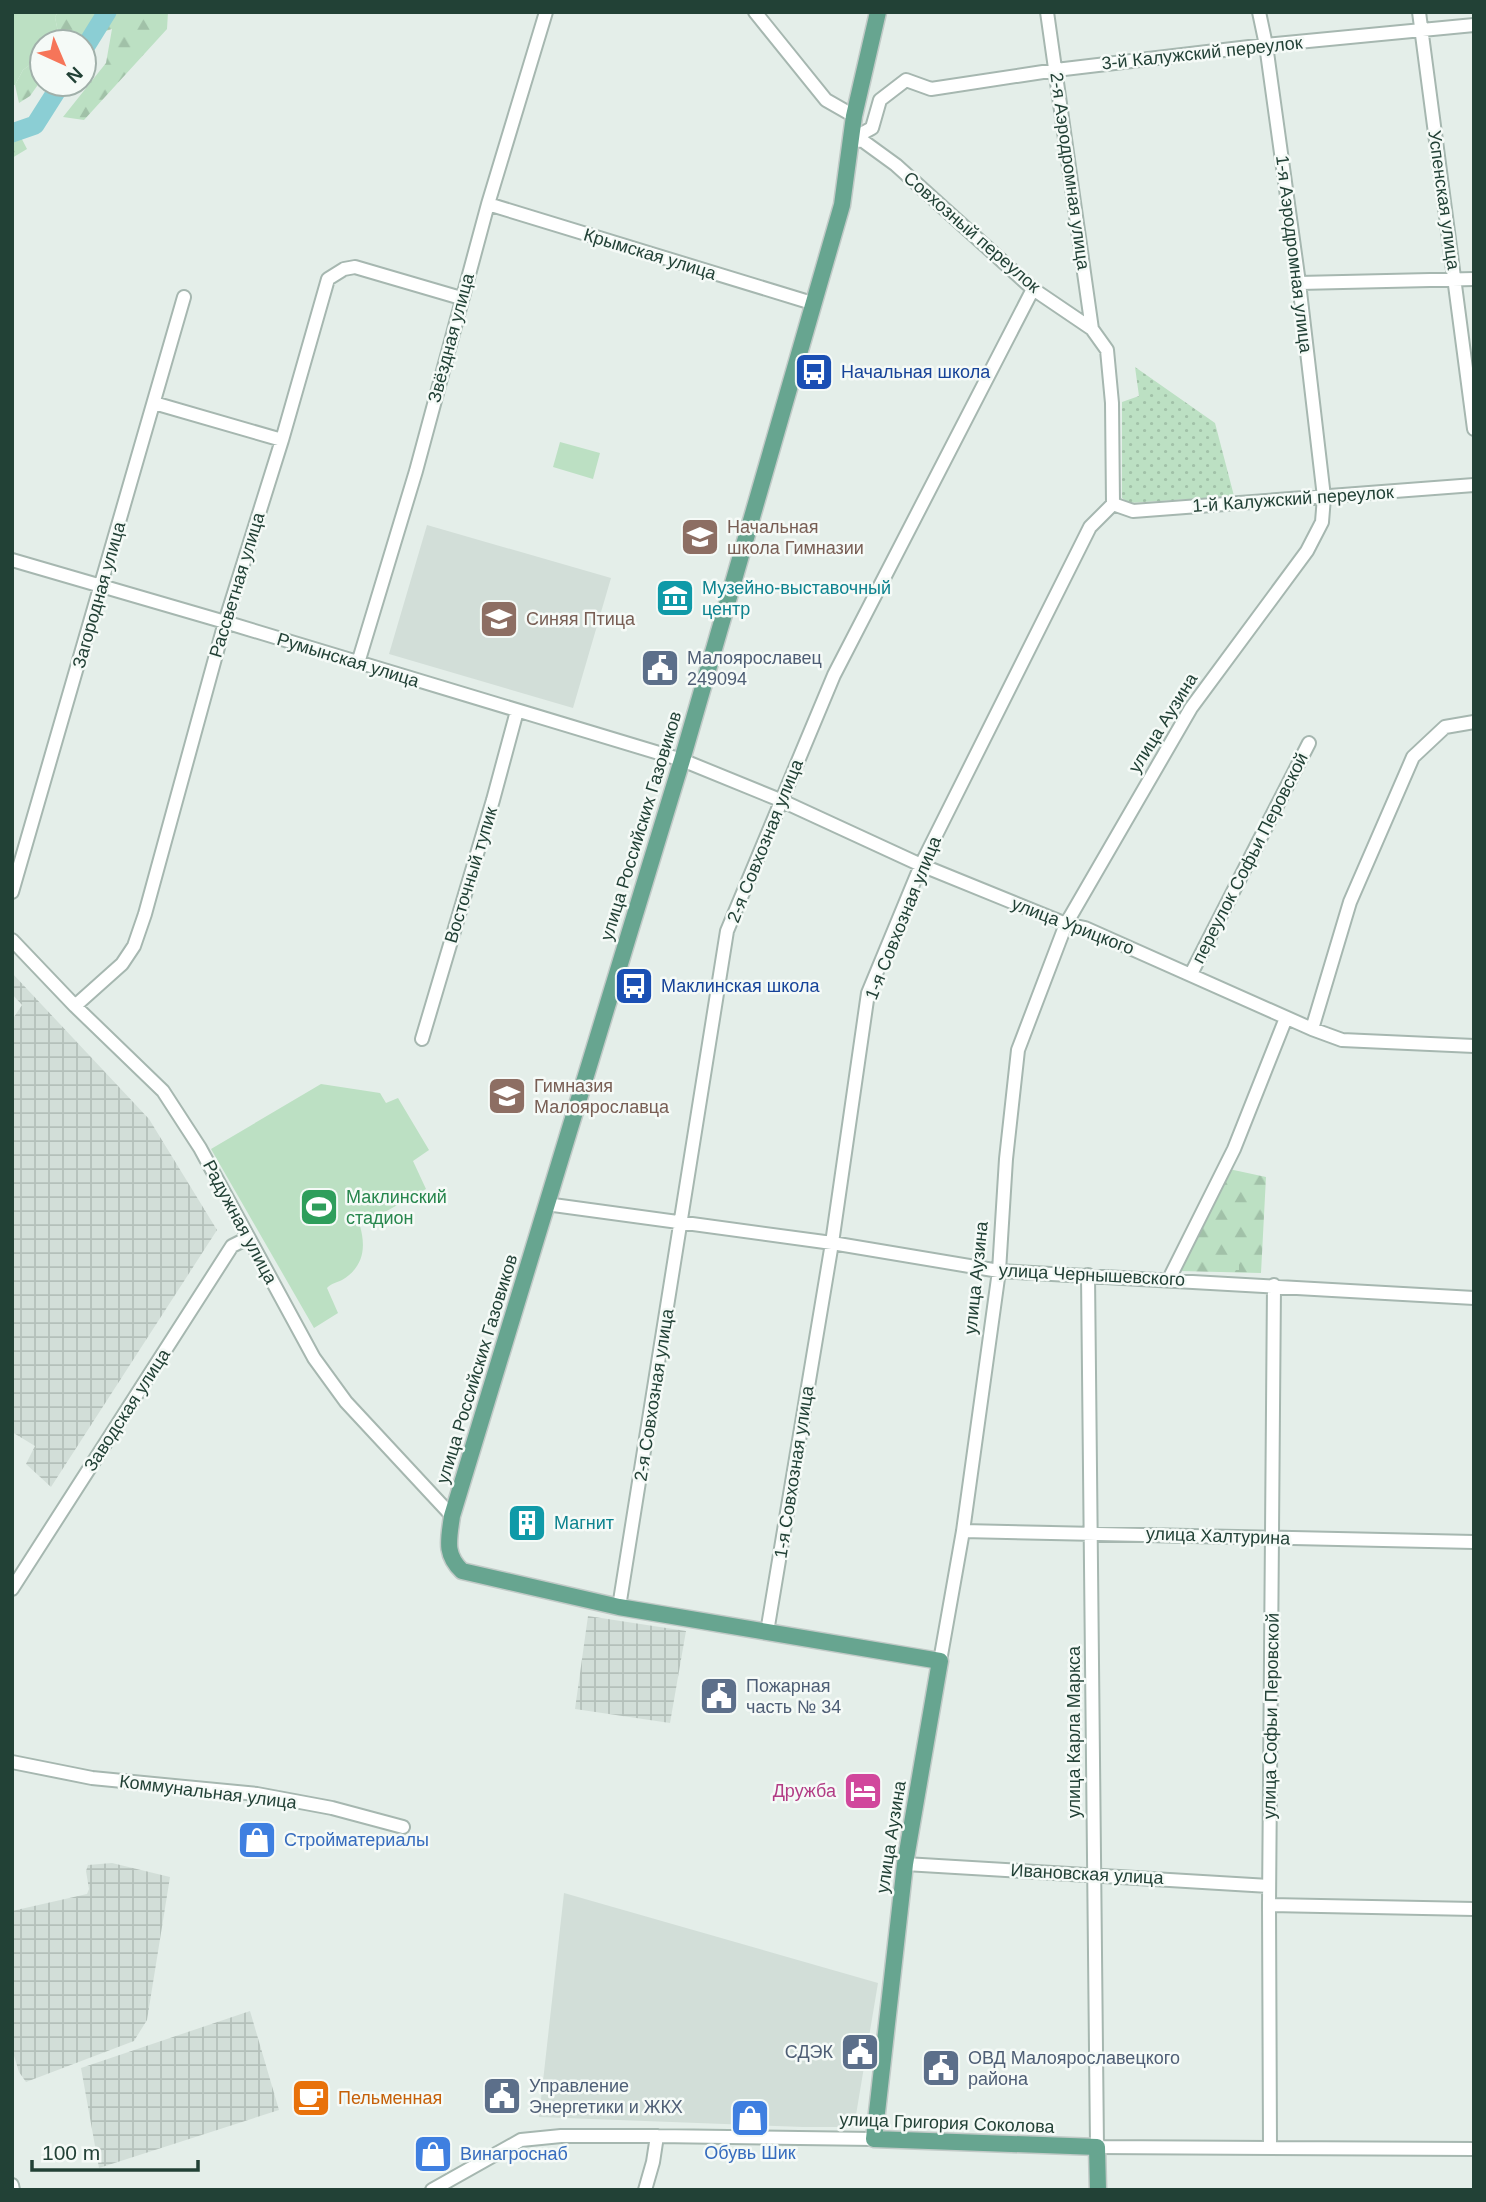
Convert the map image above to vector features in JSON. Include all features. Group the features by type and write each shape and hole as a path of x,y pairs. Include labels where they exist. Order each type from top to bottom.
{"main road":[{"name":"улица Российских Газовиков","path":"619,1607 462,1571 450,1557 452,1516 682,760 842,205 854,116 878,12"},
{"path":"619,1607 940,1661"},
{"name":"улица Аузина","path":"874,2139 905,1864 940,1661"},
{"name":"улица Григория Соколова","path":"874,2139 1097,2147"},
{"name":"улица Карла Маркса","path":"1097,2147 1098,2190"}],"street":[{"name":"Звёздная улица","path":"358,663 416,471 488,204 546,12"},
{"path":"755,12 826,100 854,116"},
{"name":"2-я Аэродромная улица","path":"1047,12 1092,329"},
{"name":"1-я Аэродромная улица","path":"1259,12 1266,45 1299,283 1324,497"},
{"name":"Успенская улица","path":"1419,12 1474,429"},
{"name":"3-й Калужский переулок","path":"851,140 872,128 880,100 906,80 930,89 1056,70 1266,45 1474,25"},
{"name":"Совхозный переулок","path":"851,140 863,141 895,165 1033,289 1092,329"},
{"name":"Крымская улица","path":"488,204 812,303"},
{"name":"Рассветная улица","path":"75,1006 122,964 134,946 225,622 282,440 328,279 344,269 355,267 461,298"},
{"path":"1299,283 1474,279"},
{"name":"2-я Совхозная улица","path":"619,1607 727,931 834,675 1033,289"},
{"name":"Загородная улица","path":"12,892 184,297"},
{"path":"1092,329 1107,350 1112,403 1113,504"},
{"path":"154,403 282,440"},
{"name":"1-й Калужский переулок","path":"1113,504 1133,511 1474,485"},
{"name":"улица Аузина","path":"940,1661 963,1531 999,1271 1006,1159 1018,1050 1066,924 1191,709 1307,551 1322,523 1324,497"},
{"name":"1-я Совхозная улица","path":"767,1632 832,1243 868,993 921,865 1090,527 1113,504"},
{"name":"Румынская улица","path":"12,560 682,760"},
{"name":"Восточный тупик","path":"422,1039 517,711"},
{"path":"1311,1029 1350,902 1413,757 1445,727 1474,722"},
{"name":"переулок Софьи Перовской","path":"1191,974 1309,743"},
{"name":"улица Урицкого","path":"682,760 780,800 921,865 1066,924 1085,928 1311,1029 1342,1040 1474,1046"},
{"name":"Радужная улица","path":"12,940 75,1006 163,1091 200,1148 314,1358 346,1402 452,1516"},
{"path":"1169,1279 1234,1149 1286,1017"},
{"name":"улица Чернышевского","path":"546,1204 832,1243 999,1271 1474,1297"},
{"name":"Заводская улица","path":"12,1589 232,1246 248,1238"},
{"name":"улица Карла Маркса","path":"1088,1275 1097,2147"},
{"name":"улица Софьи Перовской","path":"1270,2147 1269,1886 1274,1285"},
{"name":"улица Халтурина","path":"963,1531 1474,1542"},
{"name":"Коммунальная улица","path":"12,1762 92,1778 257,1794 332,1808 403,1827"},
{"name":"Ивановская улица","path":"905,1864 1269,1886"},
{"path":"1269,1905 1474,1909"},
{"name":"улица Григория Соколова","path":"432,2190 521,2140 561,2136 874,2139"},
{"path":"645,2190 657,2136"},
{"name":"улица Григория Соколова","path":"1097,2147 1474,2150"}],"shaded area":[{"name":"Синяя Птица","path":"427,525 611,578 573,708 389,654"},
{"path":"12,973 149,1119 217,1230 51,1487 26,1464 35,1446 12,1432 12,1020 22,1005 12,994"},
{"path":"588,1616 686,1631 670,1723 575,1709"},
{"path":"112,1863 170,1877 147,2020 134,2041 26,2082 19,2072 12,2049 12,1911 87,1894 88,1865"},
{"path":"564,1893 878,1983 854,2127 539,2117"},
{"path":"250,2011 279,2110 99,2168 81,2068"}],"green space":[{"path":"12,12 58,12 55,17 57,28 28,28 28,66 15,85 12,85"},
{"path":"58,12 168,12 167,29 84,120 63,117 78,98 98,98 98,73 106,63 112,29 98,34 98,28 57,28 55,17"},
{"path":"28,66 28,97 19,103 15,85"},
{"path":"12,120 27,149 12,158"},
{"path":"1135,367 1215,423 1234,496 1129,503 1122,498 1122,402 1139,396"},
{"path":"560,442 600,453 593,479 553,467"},
{"name":"Маклинский стадион","path":"321,1084 380,1093 386,1103 398,1098 429,1150 413,1161 426,1189 360,1226 363,1249 359,1263 349,1275 327,1288 338,1313 314,1328 211,1149"},
{"path":"1229,1169 1266,1177 1261,1273 1179,1271"},
{"path":"1218,1261 1239,1261 1239,1270 1218,1270"}],"waterway":[{"path":"97,28 107,12"},
{"path":"12,133 35,125 52,98"}],"place":[{"name":"Начальная школа","path":"814,372"},
{"name":"Начальная школа Гимназии","path":"700,537"},
{"name":"Музейно-выставочный центр","path":"675,598"},
{"name":"Синяя Птица","path":"499,619"},
{"name":"Малоярославец 249094","path":"660,668"},
{"name":"Маклинская школа","path":"634,986"},
{"name":"Гимназия Малоярославца","path":"507,1096"},
{"name":"Маклинский стадион","path":"319,1207"},
{"name":"Магнит","path":"527,1523"},
{"name":"Пожарная часть № 34","path":"719,1696"},
{"name":"Дружба","path":"863,1791"},
{"name":"Стройматериалы","path":"257,1840"},
{"name":"СДЭК","path":"860,2052"},
{"name":"ОВД Малоярославецкого района","path":"941,2068"},
{"name":"Управление Энергетики и ЖКХ","path":"502,2096"},
{"name":"Пельменная","path":"311,2098"},
{"name":"Обувь Шик","path":"750,2118"},
{"name":"Винагроснаб","path":"433,2154"}]}
